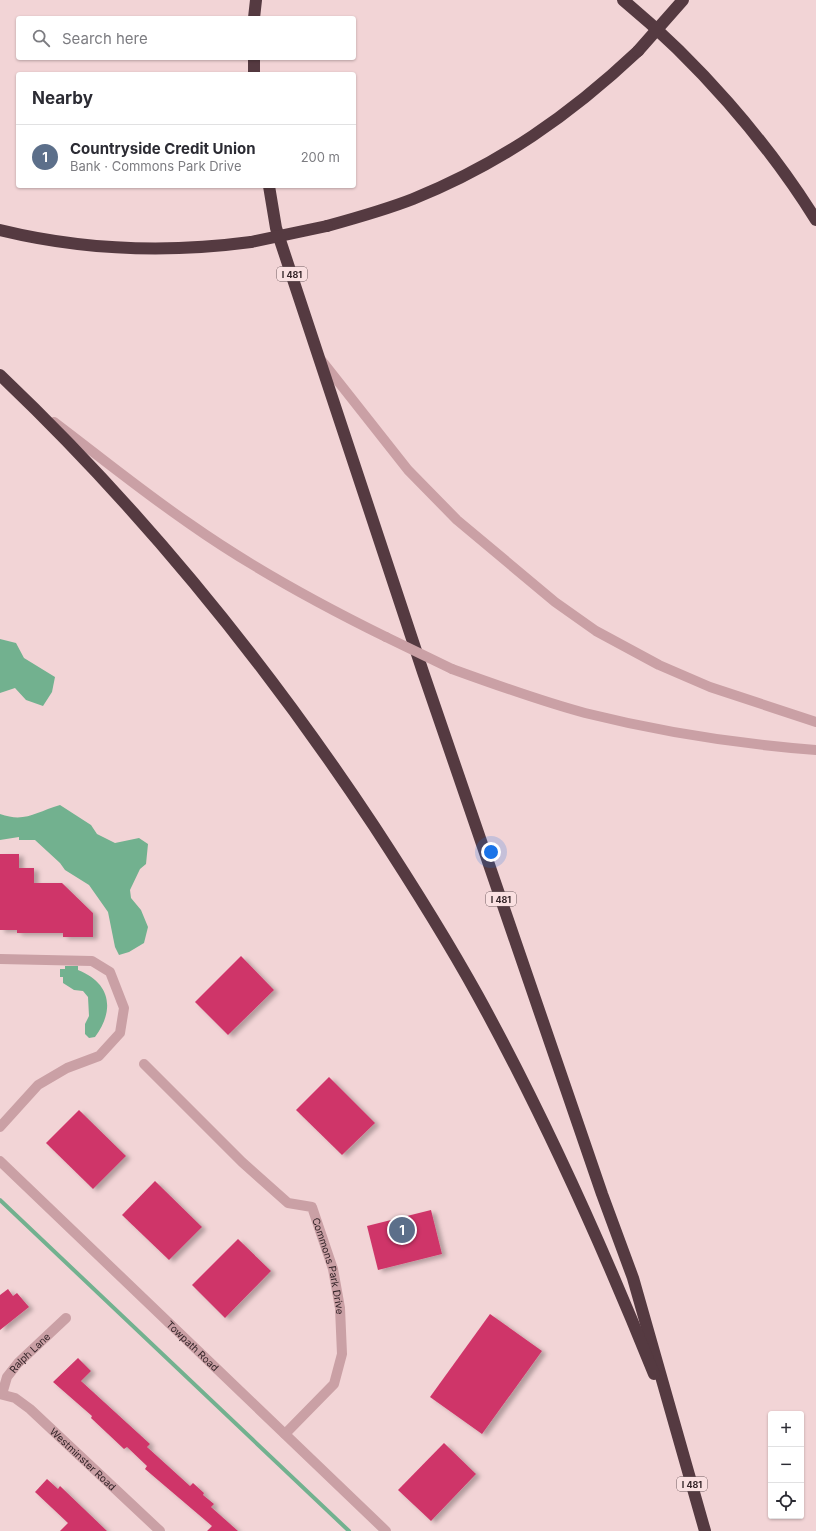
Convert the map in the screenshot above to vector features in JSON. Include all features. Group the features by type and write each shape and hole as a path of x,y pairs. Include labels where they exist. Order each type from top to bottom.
{"highway":[{"path":"254,16 256,0"},
{"path":"623,0 665,37 711,83 806,203 816,220"},
{"path":"0,230 55,242 94,246 175,248 251,242 326,226 413,199 486,165 563,116 599,87 638,51 683,0"},
{"path":"254,60 254,72"},
{"name":"I 481","path":"269,188 276,228 322,361 426,679 602,1194 633,1278 680,1436 706,1531"},
{"path":"0,374 132,511 194,583 289,704 346,784 407,876 478,995 562,1159 627,1307 680,1436"}],"street":[{"path":"806,203 816,214"},
{"path":"322,361 419,481 457,520 512,568 596,631 658,665 710,687 816,722"},
{"path":"33,407 190,524 236,554 335,612 452,669 583,712 645,727 773,747 816,750"},
{"path":"0,959 92,961 110,972 124,1008 120,1033 99,1056 67,1068 38,1085 0,1127"},
{"name":"Commons Park Drive","path":"144,1064 242,1162 288,1203 312,1207 333,1270 340,1308 342,1354 334,1384 285,1434"},
{"name":"Towpath Road","path":"0,1161 386,1531"},
{"name":"Ralph Lane","path":"1,1394 7,1377 18,1363 66,1318"},
{"name":"Westminster Road","path":"1,1394 15,1398 30,1409 160,1531"}],"shaded area":[{"path":"0,639 16,643 24,658 55,677 52,692 43,706 26,700 15,688 0,693"},
{"path":"60,805 91,825 97,834 115,843 139,838 148,844 146,864 140,869 130,890 131,898 141,910 148,927 144,943 129,952 119,955 115,947 108,912 89,885 65,870 60,863 35,840 19,840 19,837 0,840 0,814 24,817"},
{"path":"65,966 78,966 78,970 97,982 103,990 107,1007 101,1027 95,1037 89,1038 85,1034 85,1024 89,1016 88,997 83,991 74,990 63,983 63,977 60,977 60,969 65,969"}],"building":[{"path":"0,854 19,854 19,868 34,868 34,883 62,883 93,913 93,937 63,937 63,933 17,933 17,930 0,930"},
{"path":"241,956 274,990 228,1035 195,1002"},
{"path":"329,1077 375,1123 342,1155 296,1110"},
{"path":"79,1110 126,1156 93,1189 46,1143"},
{"path":"155,1181 202,1227 169,1260 122,1215"},
{"path":"431,1210 442,1254 378,1270 367,1226"},
{"path":"238,1239 271,1271 225,1318 192,1285"},
{"path":"8,1289 13,1296 17,1293 29,1307 0,1330 0,1295"},
{"path":"490,1314 542,1351 482,1434 430,1397"},
{"path":"78,1358 91,1371 81,1381 150,1444 147,1447 190,1486 193,1483 204,1493 203,1495 214,1504 211,1507 238,1531 207,1531 212,1526 145,1469 147,1466 127,1447 124,1449 91,1418 92,1416 53,1382"},
{"path":"444,1443 476,1474 431,1521 398,1490"},
{"path":"47,1479 58,1489 60,1486 107,1531 60,1531 68,1523 35,1492"}],"waterway":[{"path":"0,1200 349,1531"}],"place":[{"name":"Countryside Credit Union","path":"402,1230"}]}
